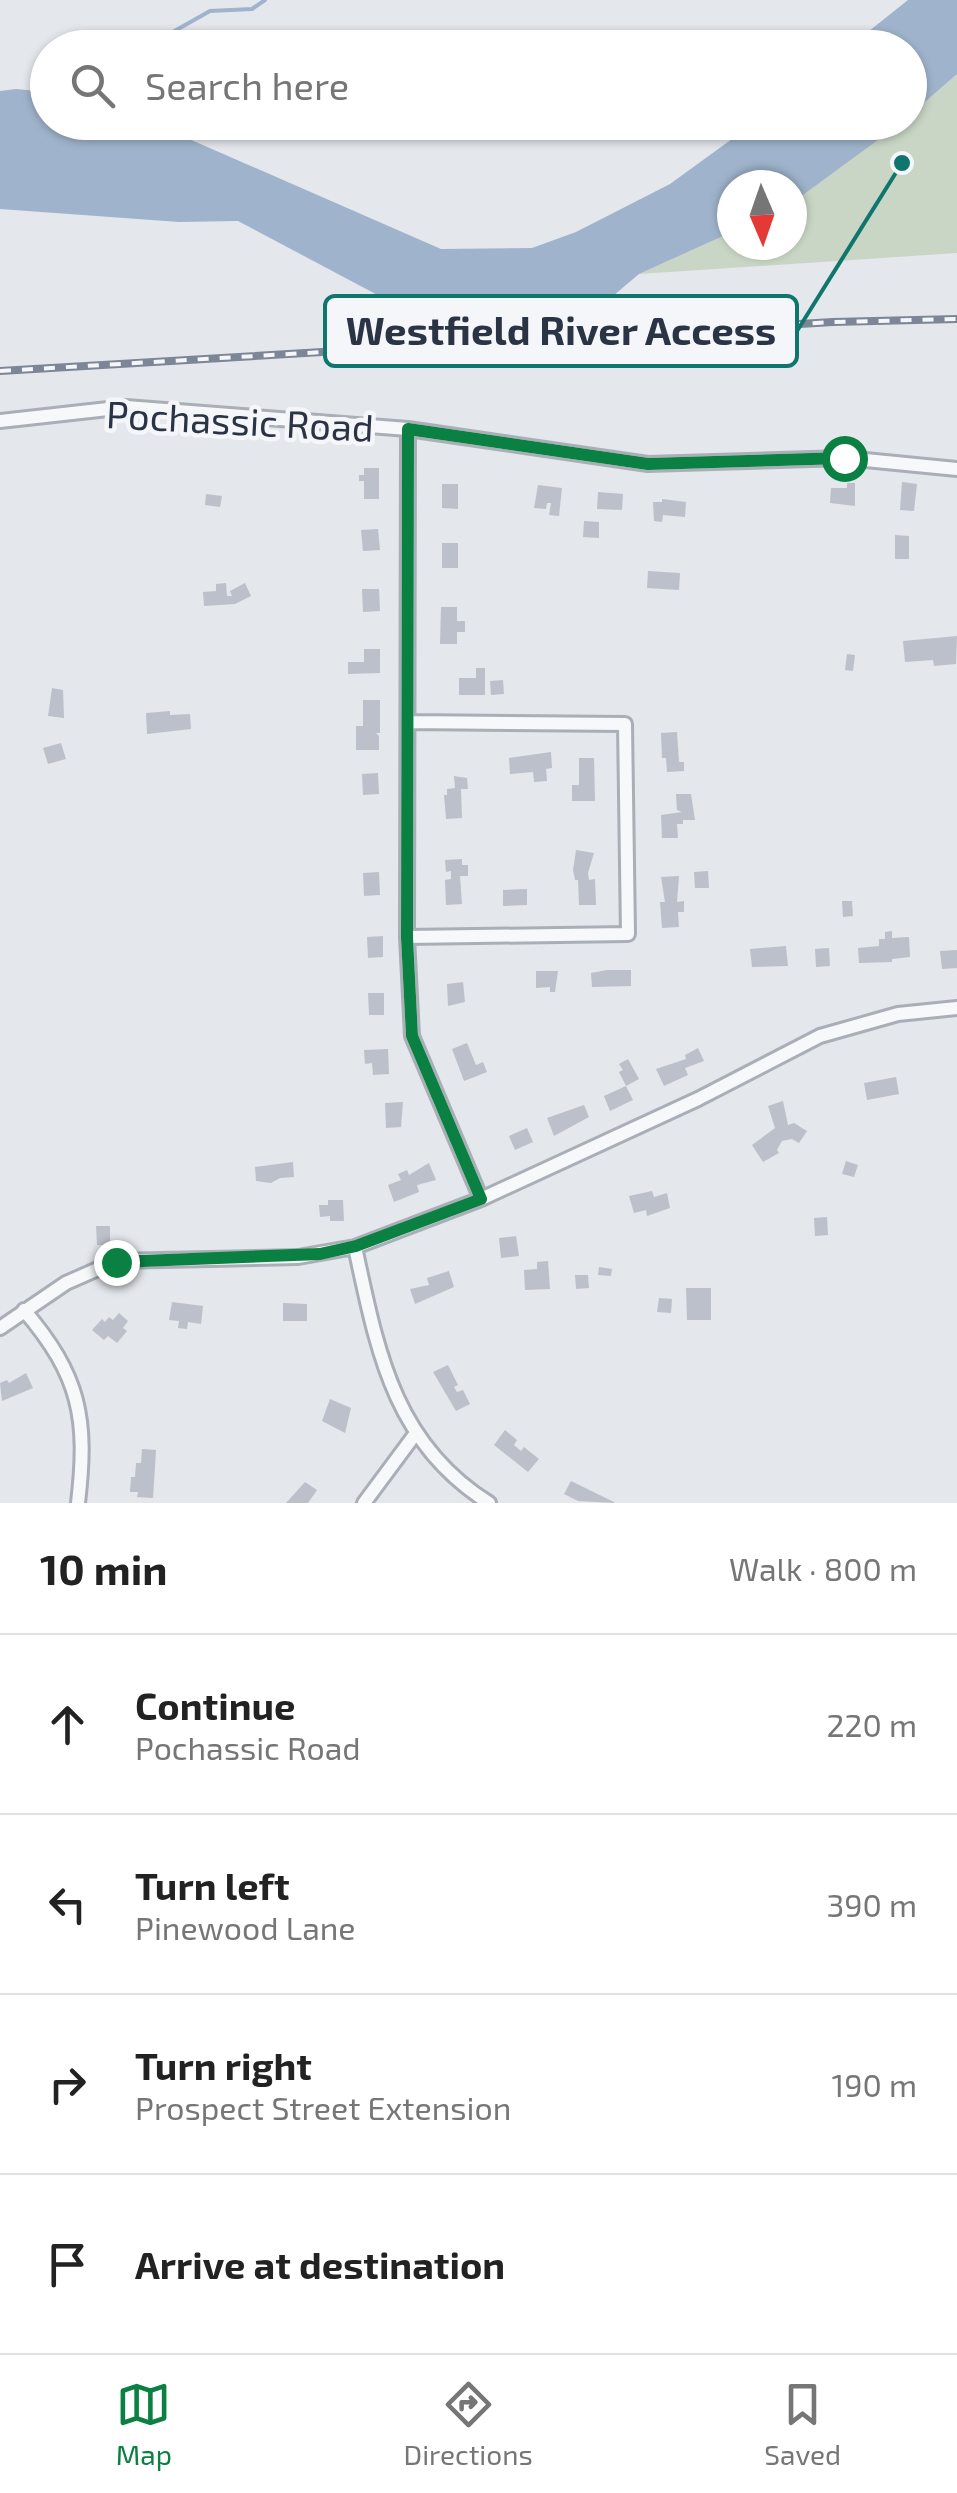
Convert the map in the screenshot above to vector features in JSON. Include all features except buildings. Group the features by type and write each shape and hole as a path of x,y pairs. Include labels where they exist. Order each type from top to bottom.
{"street":[{"name":"Pochassic Road","path":"0,421 126,407 408,429 648,464 844,458 957,469"},
{"path":"408,429 407,938 412,1036 481,1199"},
{"path":"407,938 628,934 624,724 409,722"},
{"path":"0,1328 80,1275 116,1262 279,1258 356,1246 481,1199 698,1099 820,1036 898,1014 957,1008"},
{"path":"356,1246 381,1358 403,1414 445,1468 489,1503"},
{"path":"24,1310 62,1362 76,1400 83,1437 78,1503"},
{"path":"364,1503 416,1434"}],"green space":[{"path":"957,74 957,253 639,274 717,239 717,260 807,260 807,192 877,140 927,140 927,100"}],"water":[{"path":"908,0 957,0 957,74 927,100 927,30 870,30"},
{"path":"16,89 30,90 30,140 191,140 441,249 532,248 576,232 670,184 731,140 878,140 807,192 807,170 717,170 717,239 639,274 607,301 402,308 238,221 179,222 0,209 0,91"}],"waterway":[{"path":"176,30 210,11 252,9 265,0"}],"railway":[{"path":"0,371 833,322 957,319"}],"place":[{"name":"Westfield River Access","path":"902,163"}],"route":[{"path":"116,1262 320,1254 356,1246 481,1199 412,1036 407,938 408,429 648,464 844,458"}]}
